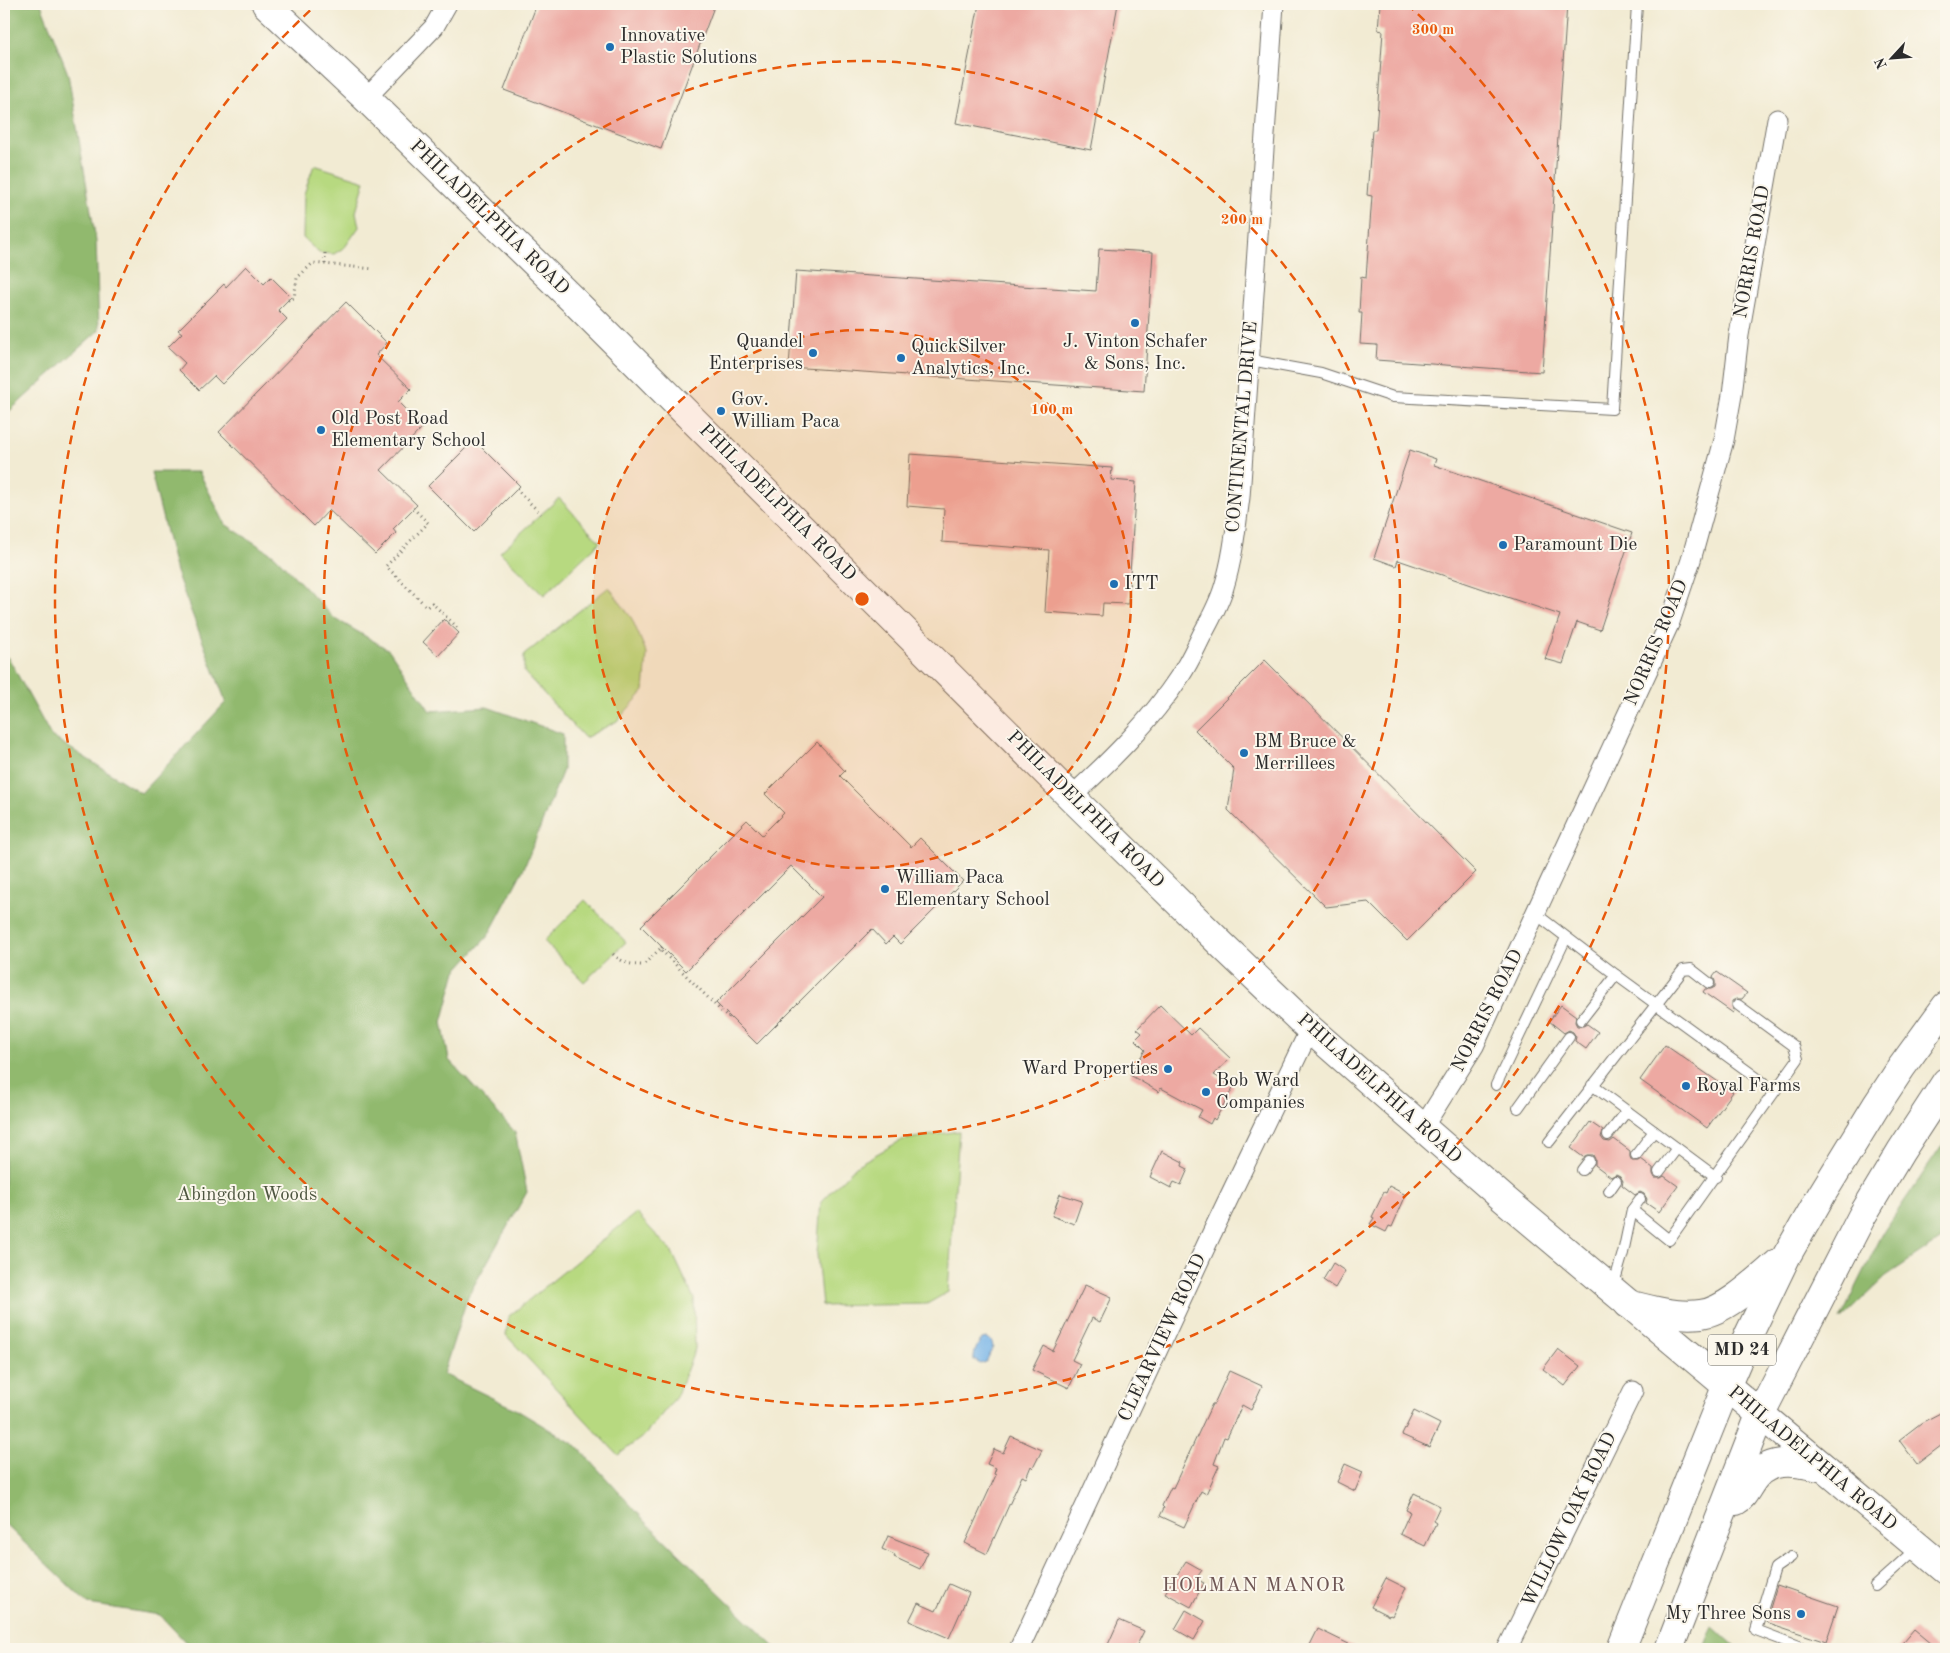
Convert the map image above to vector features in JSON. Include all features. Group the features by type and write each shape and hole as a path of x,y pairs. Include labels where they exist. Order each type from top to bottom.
{"main road":[{"name":"PHILADELPHIA ROAD","path":"266,4 366,98 577,304 1071,797 1220,944 1310,1029 1422,1129 1620,1298 1946,1570"},
{"name":"MD 24","path":"1621,1649 1726,1387 1787,1255 1822,1194 1900,1068 1946,1006"},
{"name":"MD 24","path":"1668,1649 1726,1507 1760,1415 1862,1216 1946,1082"},
{"path":"1620,1298 1660,1312 1702,1314 1725,1304 1751,1286 1787,1255"},
{"path":"1726,1507 1740,1498 1756,1475 1766,1467 1781,1463 1804,1463 1824,1468"}],"street":[{"path":"366,98 434,27 447,4"},
{"name":"CONTINENTAL DRIVE","path":"1071,797 1140,730 1161,703 1181,675 1215,610 1224,587 1237,524 1274,4"},
{"name":"NORRIS ROAD","path":"1422,1129 1474,1046 1670,622 1691,560 1724,440 1732,395 1739,335 1777,119"},
{"name":"CLEARVIEW ROAD","path":"1019,1649 1211,1235 1310,1029"},
{"name":"WILLOW OAK ROAD","path":"1507,1649 1633,1391"}],"lane":[{"path":"1250,360 1321,373 1393,397 1612,408 1637,4"},
{"path":"1536,914 1616,975 1776,1091"},
{"path":"1496,1085 1566,938"},
{"path":"1549,1142 1683,970 1691,969 1709,983"},
{"path":"1581,1020 1616,975"},
{"path":"1632,1210 1669,1240 1798,1059 1794,1046 1738,1005"},
{"path":"1518,1108 1569,1037"},
{"path":"1592,1085 1716,1176"},
{"path":"1608,1135 1627,1111"},
{"path":"1636,1155 1654,1131"},
{"path":"1659,1172 1677,1148"},
{"path":"1582,1170 1589,1161"},
{"path":"1608,1191 1616,1181"},
{"path":"1620,1298 1623,1253 1632,1210 1640,1199"},
{"path":"1875,1586 1918,1547"},
{"path":"1791,1557 1775,1568 1756,1630 1806,1649"}],"path":[{"path":"325,253 325,264"},
{"path":"288,300 294,298 298,278 312,263 374,269"},
{"path":"516,489 541,514"},
{"path":"413,508 428,523 386,566 427,607 432,603 460,629"},
{"path":"613,954 622,962 630,965 643,965 661,948 728,1018 730,1016"}],"green space":[{"path":"4,4 41,4 68,74 96,241 99,330 4,416"},
{"path":"314,165 365,181 356,212 359,227 345,247 334,254 319,253 303,238 304,194"},
{"name":"Abingdon Woods","path":"151,472 199,472 225,524 275,556 334,618 389,650 430,711 487,707 563,734 563,770 524,868 488,936 456,971 442,1022 449,1060 515,1132 527,1192 468,1296 443,1374 515,1409 577,1446 646,1522 777,1649 192,1649 160,1615 88,1604 4,1523 4,654 9,659 51,736 141,793 226,702 176,572"},
{"path":"559,498 600,542 544,595 500,552"},
{"path":"609,587 632,619 647,654 644,691 617,721 585,738 524,672 524,655"},
{"path":"585,900 626,942 584,982 544,941"},
{"path":"959,1131 948,1292 927,1304 822,1306 817,1254 821,1202 857,1165 902,1140"},
{"path":"1946,1140 1946,1236 1886,1276 1840,1320 1884,1231"},
{"path":"636,1213 672,1252 694,1299 695,1349 676,1397 645,1435 618,1455 506,1335 509,1316"},
{"path":"1713,1626 1738,1649 1704,1649"}],"water":[{"path":"987,1338 992,1342 993,1347 986,1362 980,1364 974,1360 975,1352 982,1339"}],"building":[{"name":"Innovative Plastic Solutions","path":"537,4 715,4 661,149 504,90"},
{"path":"979,4 1118,4 1091,150 956,123"},
{"path":"1380,4 1567,4 1542,372 1376,360 1377,345 1360,344 1362,313 1359,313 1361,277 1366,278 1372,196 1367,195 1372,130 1376,130 1383,31 1378,30"},
{"path":"1099,249 1153,252 1144,391 789,367 796,271 1096,291"},
{"path":"246,266 264,284 271,277 291,297 278,310 287,319 222,384 214,376 199,390 179,370 185,363 168,347 182,333 178,330 224,284 226,287"},
{"name":"Old Post Road Elementary School","path":"346,302 387,343 376,355 411,389 398,402 423,427 381,470 417,505 393,529 396,533 375,554 329,510 314,526 219,432"},
{"path":"474,440 520,486 474,532 428,486"},
{"name":"Paramount Die","path":"1410,450 1436,459 1434,465 1632,533 1600,630 1577,622 1563,664 1545,659 1560,615 1398,560 1396,566 1374,558"},
{"path":"910,454 1112,468 1111,480 1136,482 1128,604 1103,603 1102,616 1045,612 1049,550 942,542 944,509 907,506"},
{"path":"444,619 459,633 438,656 423,642"},
{"path":"1265,660 1476,872 1407,941 1368,902 1326,907 1228,810 1234,769 1195,730"},
{"name":"William Paca Elementary School","path":"817,742 845,771 840,776 911,847 920,838 963,881 900,944 893,937 886,944 872,929 757,1044 716,1003 822,897 791,866 686,971 641,926 747,820 762,835 784,813 765,794"},
{"path":"1717,972 1747,993 1742,999 1732,1001 1733,1013 1703,992 1705,989 1715,987 1713,977"},
{"path":"1160,1005 1191,1035 1198,1028 1230,1058 1214,1075 1234,1086 1215,1120 1213,1118 1210,1124 1198,1117 1202,1110 1161,1088 1159,1092 1130,1075 1145,1050 1135,1040 1142,1033 1137,1029"},
{"path":"1561,1005 1576,1016 1575,1022 1577,1026 1587,1024 1598,1032 1586,1049 1575,1041 1576,1037 1573,1032 1569,1030 1564,1033 1549,1021"},
{"name":"Royal Farms","path":"1665,1045 1733,1092 1707,1128 1640,1080"},
{"path":"1590,1122 1603,1131 1601,1137 1604,1141 1610,1142 1614,1139 1630,1151 1632,1161 1641,1159 1653,1168 1655,1178 1664,1176 1678,1186 1659,1212 1646,1203 1647,1199 1644,1194 1640,1192 1635,1195 1622,1185 1623,1181 1620,1176 1616,1174 1611,1177 1595,1165 1593,1155 1583,1157 1571,1148"},
{"path":"1162,1151 1183,1162 1182,1166 1188,1169 1181,1185 1174,1182 1171,1188 1150,1177"},
{"path":"1389,1186 1406,1195 1392,1227 1389,1226 1386,1232 1370,1224 1384,1192 1386,1193"},
{"path":"1060,1194 1082,1201 1074,1224 1052,1216"},
{"path":"1333,1263 1345,1271 1335,1288 1323,1280"},
{"path":"1085,1285 1112,1297 1100,1322 1092,1318 1072,1360 1080,1364 1069,1388 1032,1370 1044,1346 1053,1351"},
{"path":"1558,1349 1580,1366 1565,1386 1543,1369"},
{"path":"1229,1371 1262,1386 1251,1410 1242,1405 1227,1438 1224,1437 1214,1464 1219,1466 1206,1494 1201,1491 1184,1527 1160,1516 1164,1508 1162,1506 1171,1487 1173,1488"},
{"path":"1946,1410 1946,1442 1917,1464 1899,1440 1921,1423"},
{"path":"1414,1411 1440,1424 1429,1447 1402,1435"},
{"path":"1011,1436 1042,1450 1033,1468 1031,1466 1026,1478 1022,1476 987,1554 965,1543 996,1475 994,1474 996,1468 987,1464 994,1449 1003,1453"},
{"path":"1345,1464 1363,1472 1355,1491 1337,1482"},
{"path":"1414,1493 1440,1506 1433,1521 1436,1523 1425,1546 1400,1534 1410,1512 1406,1510"},
{"path":"888,1536 928,1552 920,1569 882,1549"},
{"path":"1186,1561 1202,1570 1196,1579 1204,1583 1191,1607 1165,1593"},
{"path":"1386,1578 1406,1588 1392,1616 1371,1607"},
{"path":"949,1584 969,1593 949,1638 909,1621 918,1603 936,1611"},
{"name":"My Three Sons","path":"1777,1585 1838,1606 1826,1642 1766,1622"},
{"path":"1186,1610 1205,1621 1194,1640 1175,1629"},
{"path":"1119,1620 1144,1631 1135,1649 1106,1649"},
{"path":"1318,1629 1359,1649 1308,1649"},
{"path":"1914,1629 1938,1649 1897,1649"}],"place":[{"name":"Innovative Plastic Solutions","path":"610,47"},
{"name":"J. Vinton Schafer & Sons, Inc.","path":"1135,323"},
{"name":"Quandel Enterprises","path":"813,353"},
{"name":"QuickSilver Analytics, Inc.","path":"901,358"},
{"name":"Gov. William Paca","path":"721,411"},
{"name":"Old Post Road Elementary School","path":"321,430"},
{"name":"Paramount Die","path":"1503,545"},
{"name":"ITT","path":"1114,584"},
{"name":"BM Bruce & Merrillees","path":"1244,753"},
{"name":"William Paca Elementary School","path":"885,889"},
{"name":"Ward Properties","path":"1168,1069"},
{"name":"Royal Farms","path":"1686,1086"},
{"name":"Bob Ward Companies","path":"1206,1092"},
{"name":"My Three Sons","path":"1801,1614"}],"district":[{"name":"HOLMAN MANOR","path":"1254,1586"}]}
